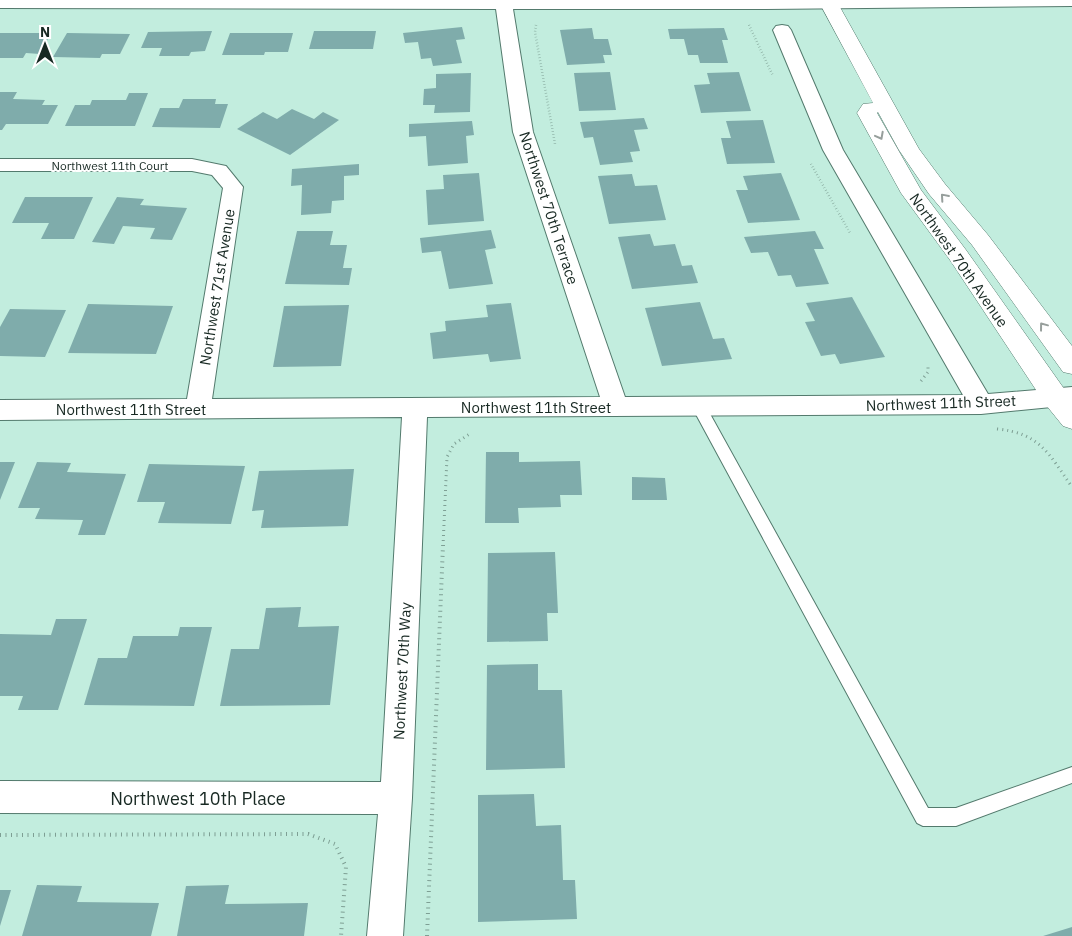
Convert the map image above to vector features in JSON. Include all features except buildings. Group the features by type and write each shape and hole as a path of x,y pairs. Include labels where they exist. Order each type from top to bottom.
{"street":[{"name":"Northwest 70th Avenue","path":"828,1 909,150 937,189 980,240 1069,356"},
{"path":"10,2 1072,1"},
{"name":"Northwest 70th Terrace","path":"504,3 522,132 616,407"},
{"path":"782,30 833,150 981,404"},
{"name":"Northwest 70th Avenue","path":"878,93 867,113 912,193 1063,397 1072,419"},
{"name":"Northwest 11th Court","path":"0,165 192,165 219,170"},
{"name":"Northwest 71st Avenue","path":"198,408 233,187 219,170"},
{"name":"Northwest 11th Street","path":"0,410 981,404 1063,397"},
{"name":"Northwest 70th Way","path":"385,936 396,798 415,407"},
{"name":"Northwest 10th Place","path":"0,797 396,798"}],"lane":[{"path":"699,407 923,817 956,817 1072,775"}],"path":[{"path":"540,20 535,25 535,32 556,144"},
{"path":"743,22 753,30 776,82"},
{"path":"809,159 816,176 851,235"},
{"path":"912,384 921,381 928,372 927,360"},
{"path":"994,429 1014,431 1029,436 1045,451 1072,487"},
{"path":"426,936 446,462 448,452 459,439 478,432"},
{"path":"0,835 308,834 335,844 346,867 341,936"}]}
